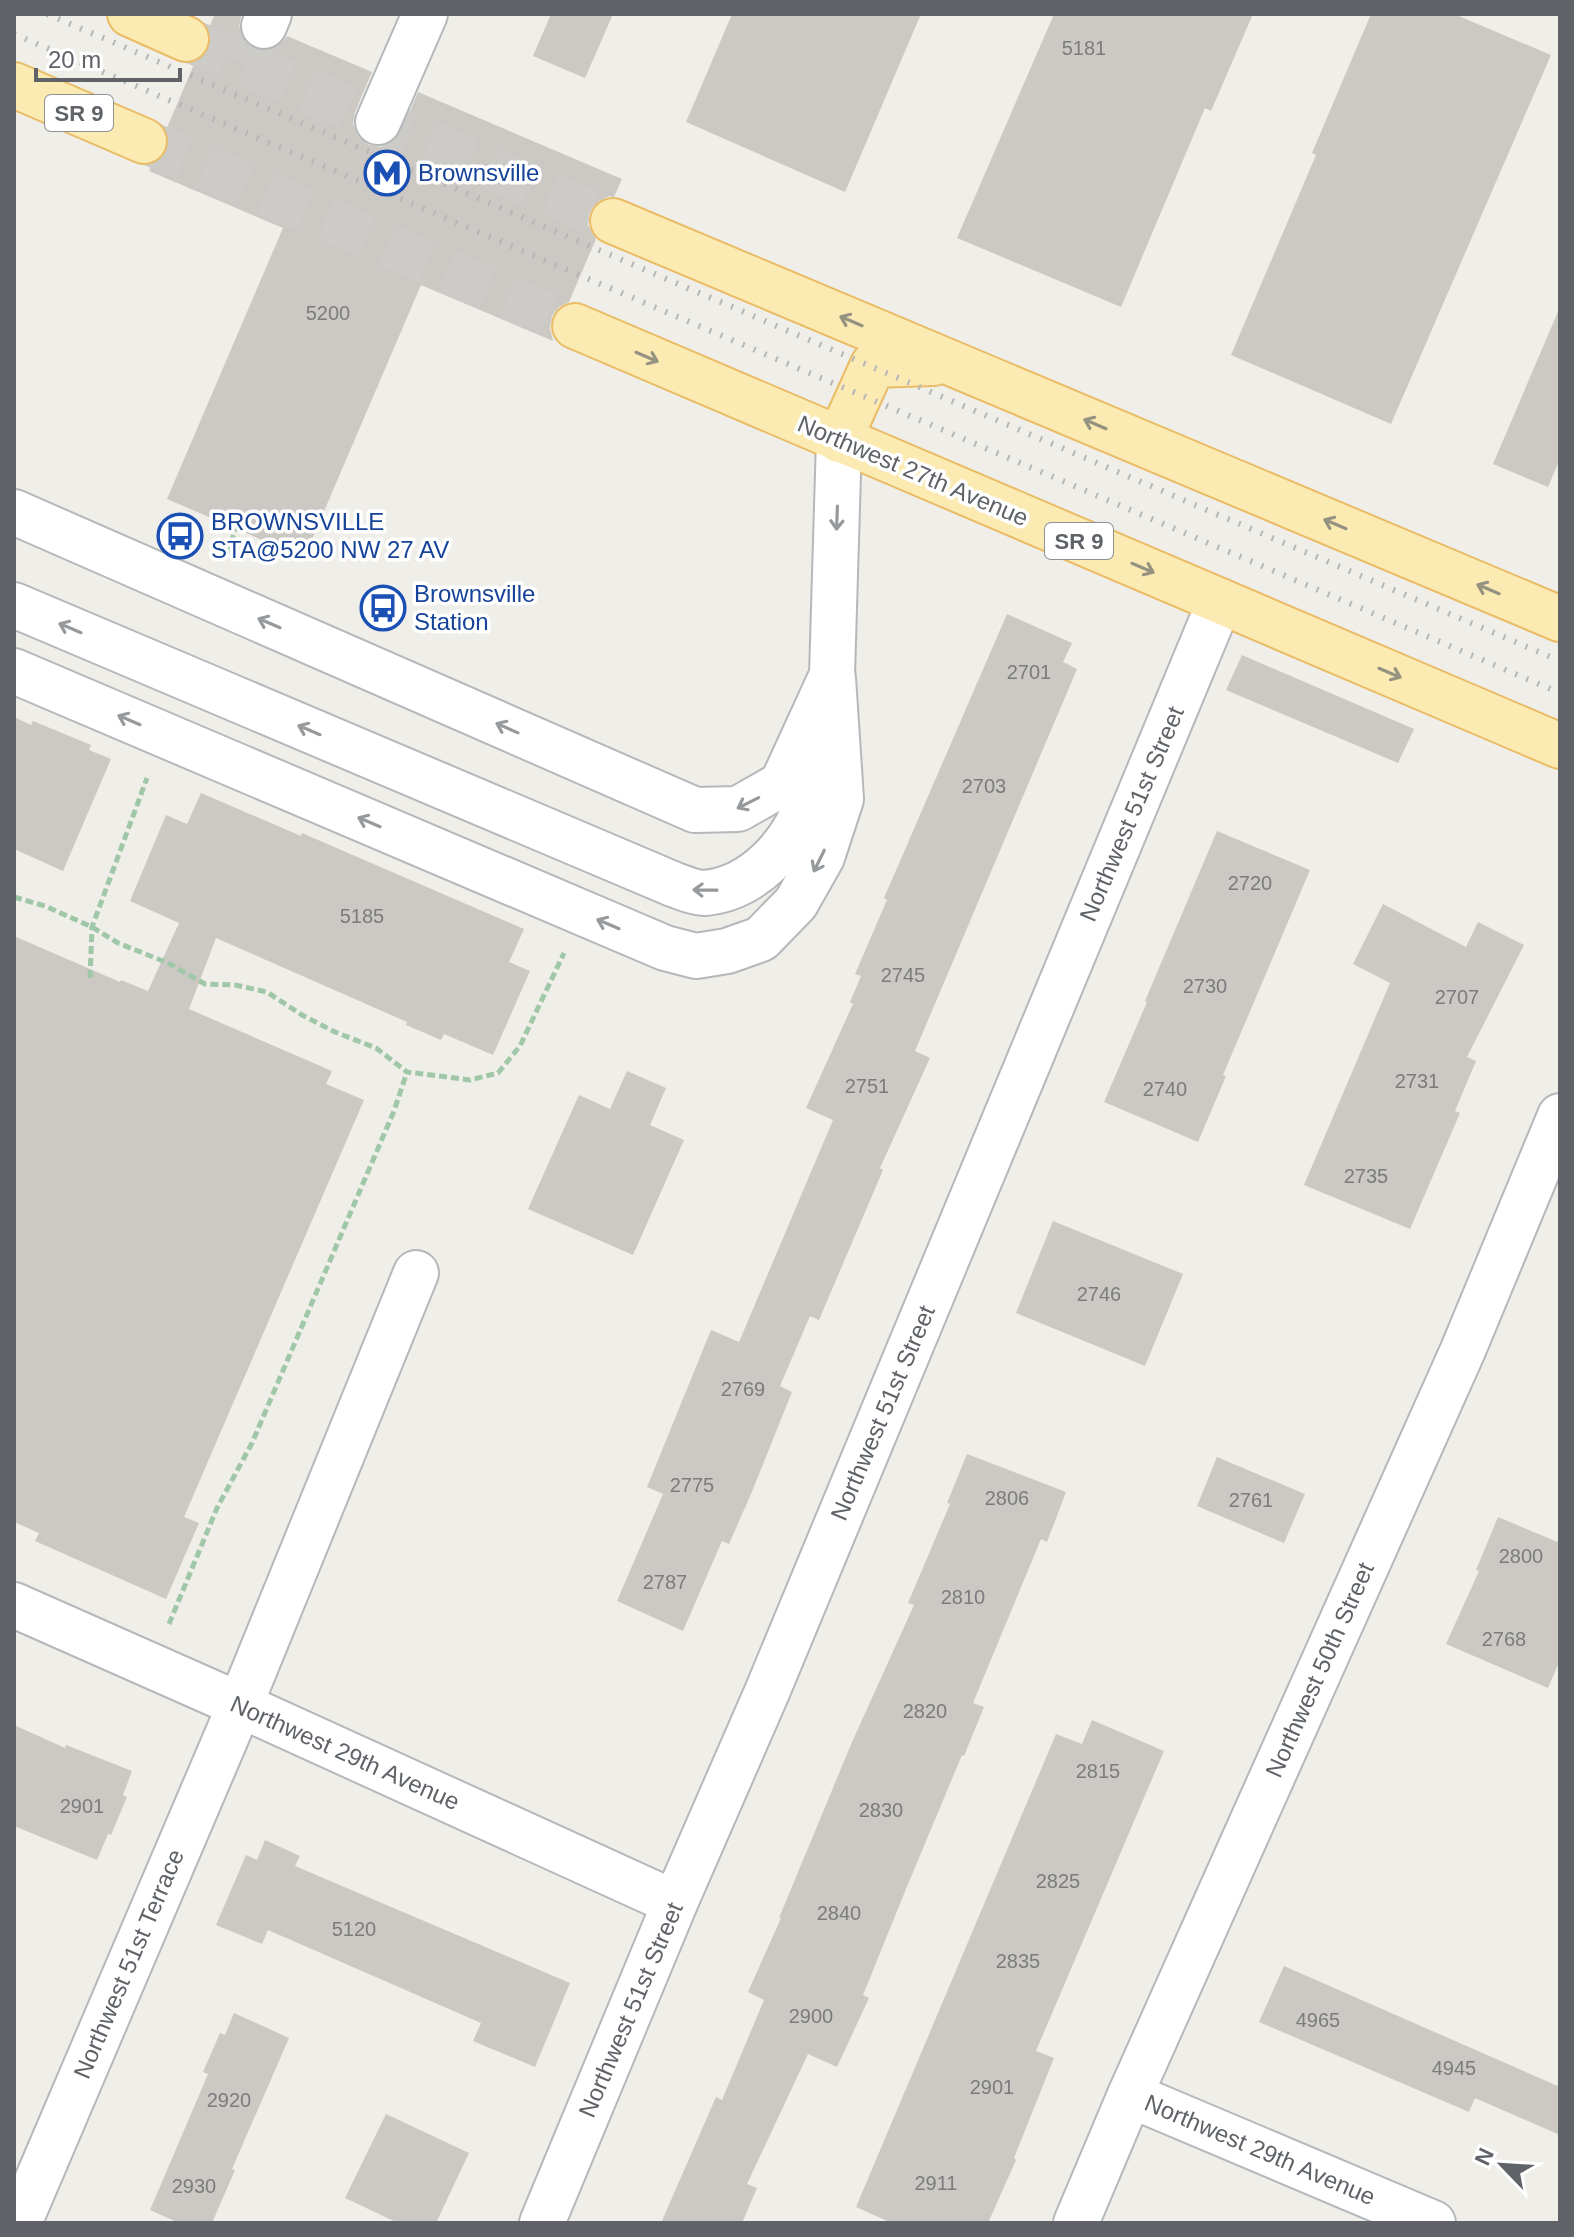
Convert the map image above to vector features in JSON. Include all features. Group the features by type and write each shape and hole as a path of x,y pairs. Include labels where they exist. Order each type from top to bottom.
{"main road":[{"path":"130,14 186,39"},
{"name":"SR 9","path":"14,85 144,141"},
{"path":"613,221 1560,619"},
{"name":"Northwest 27th Avenue","path":"575,326 1560,746"},
{"path":"839,440 873,365 949,362"}],"street":[{"path":"378,122 425,14"},
{"path":"14,671 665,948 696,956 727,951 761,939 796,903 822,857 841,799 832,675 839,440"},
{"path":"14,512 695,810 738,809 782,784 832,675"},
{"name":"Northwest 51st Street","path":"542,2223 773,1677 1220,601"},
{"path":"14,605 675,885 701,893 731,888 756,873 773,858 792,832 808,800 832,675"},
{"name":"Northwest 50th Street","path":"1076,2223 1130,2095 1463,1350 1560,1116"},
{"name":"Northwest 51st Terrace","path":"19,2223 240,1705 416,1273"},
{"name":"Northwest 29th Avenue","path":"14,1605 675,1903"},
{"name":"Northwest 29th Avenue","path":"1130,2095 1433,2223"}],"path":[{"path":"14,897 45,906 118,943 168,963 205,984 235,985 267,992 313,1021 376,1048 407,1072 470,1080 498,1073 520,1046 583,913"},
{"path":"152,1666 217,1508 252,1443 394,1111 407,1072"}],"building":[{"path":"215,14 241,16 239,28 244,40 255,49 266,51 278,46 287,36 372,72 353,124 358,136 369,145 382,147 393,142 401,132 418,92 622,179 614,197 599,201 590,211 588,225 596,239 569,302 559,307 552,316 550,328 553,341 421,285 304,558 167,499 283,228 149,171 167,150 169,139 166,130 195,62 209,48 211,37 208,30"},
{"path":"551,14 613,14 585,78 533,56"},
{"path":"732,14 921,14 845,192 686,122"},
{"path":"1054,14 1253,14 1211,111 1205,108 1121,307 957,238"},
{"path":"1371,14 1454,14 1551,55 1391,424 1231,355 1316,155 1312,153"},
{"path":"1560,307 1560,459 1548,487 1493,464"},
{"path":"1007,614 1072,643 1063,662 1077,669 915,1051 930,1058 880,1168 883,1170 819,1320 810,1316 780,1386 792,1392 751,1494 729,1544 722,1541 683,1631 617,1601 663,1494 647,1487 711,1330 739,1342 833,1120 806,1108 853,1004 850,1002 861,976 855,974 887,900 884,898"},
{"path":"1242,655 1414,729 1398,763 1226,690"},
{"path":"14,717 31,725 33,721 91,745 89,750 111,759 63,871 14,849"},
{"path":"201,793 524,929 509,962 530,971 493,1055 444,1034 441,1040 216,938 189,1009 332,1071 326,1084 364,1100 184,1517 199,1523 166,1599 35,1541 39,1533 14,1522 14,936 148,991 179,923 130,901 166,815 187,824"},
{"path":"1217,831 1310,870 1198,1142 1104,1102"},
{"path":"1383,904 1466,947 1478,922 1524,945 1467,1057 1476,1061 1455,1111 1460,1113 1410,1229 1304,1185 1390,983 1353,964"},
{"path":"627,1071 666,1088 650,1125 684,1140 633,1255 528,1209 579,1095 610,1109"},
{"path":"1053,1221 1183,1274 1145,1366 1016,1313"},
{"path":"967,1454 1066,1492 1047,1542 1041,1539 973,1703 984,1707 863,1995 869,1998 837,2067 808,2054 747,2184 757,2188 742,2223 661,2223 716,2097 722,2100 764,2000 748,1992 852,1742 914,1605 908,1603 950,1504 947,1503"},
{"path":"1217,1457 1305,1494 1284,1543 1197,1506"},
{"path":"1498,1517 1560,1543 1560,1660 1548,1688 1446,1644 1479,1571 1476,1570"},
{"path":"1092,1720 1164,1751 1036,2051 1054,2058 1014,2158 1016,2160 988,2223 892,2223 856,2207 1056,1734 1082,1744"},
{"path":"14,1725 65,1748 66,1745 132,1771 123,1795 127,1797 97,1860 14,1826"},
{"path":"265,1840 300,1856 295,1866 570,1983 535,2067 473,2041 481,2023 268,1930 262,1944 216,1925 246,1855 257,1860"},
{"path":"1284,1966 1560,2087 1560,2135 1475,2098 1469,2112 1259,2022"},
{"path":"234,2013 289,2038 212,2223 179,2223 150,2210 208,2074 203,2072 220,2033 225,2035"},
{"path":"386,2114 469,2153 436,2223 398,2223 345,2198"}],"tunnel":[{"path":"247,65 264,26"},
{"path":"186,39 613,221"},
{"path":"144,141 575,326"}],"railway":[{"path":"47,14 1560,661"},
{"path":"14,34 1560,693"}],"place":[{"name":"Brownsville","path":"387,173"},
{"name":"BROWNSVILLE STA@5200 NW 27 AV","path":"180,536"},
{"name":"Brownsville Station","path":"383,608"}]}
